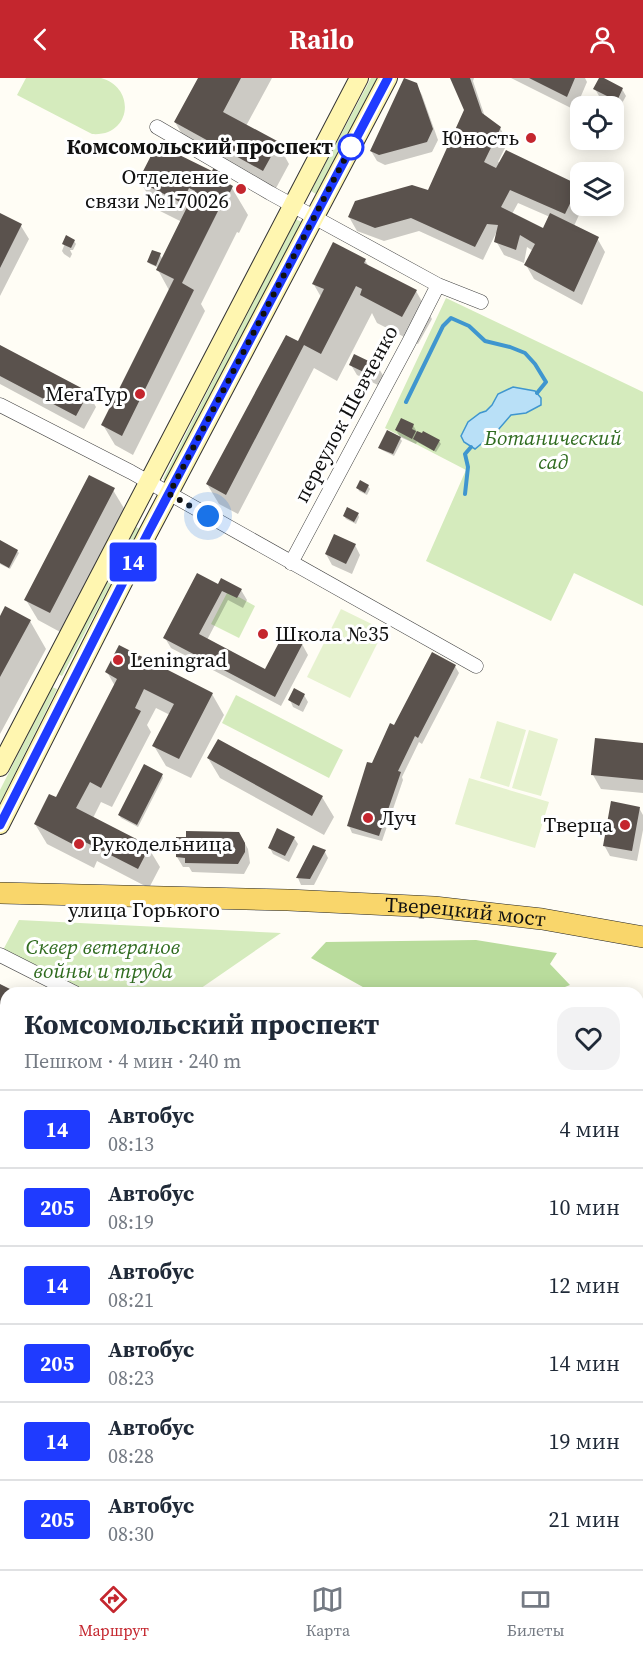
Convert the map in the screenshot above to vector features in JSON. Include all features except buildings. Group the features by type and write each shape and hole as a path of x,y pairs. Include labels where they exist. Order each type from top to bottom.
{"main road":[{"name":"улица Горького","path":"0,893 288,905"},
{"name":"улица Горького","path":"0,908 288,905"},
{"name":"Тверецкий мост","path":"288,905 434,907 565,922 643,937"},
{"name":"Тверецкий мост","path":"288,905 476,921 564,932 643,947"}],"street":[{"path":"0,767 359,78"},
{"path":"0,825 169,494 388,78"},
{"path":"157,127 292,205 438,285 482,302"},
{"name":"переулок Шевченко","path":"291,563 438,285"},
{"path":"0,405 149,482 476,666"},
{"path":"47,677 69,688"},
{"path":"0,955 63,987"}],"green space":[{"path":"26,78 101,78 113,83 120,91 125,111 115,128 105,133 92,134 17,95"},
{"path":"371,78 377,78 316,194 311,191"},
{"path":"295,219 302,222 167,482 163,479"},
{"name":"Ботанический сад","path":"446,298 643,392 643,606 574,573 551,621 426,561 466,470 385,428"},
{"path":"136,527 140,529 62,676 58,674"},
{"path":"228,591 255,606 239,638 211,624"},
{"path":"341,609 384,630 350,698 307,677"},
{"path":"52,687 57,689 0,803 0,790"},
{"path":"236,695 343,750 329,778 222,723"},
{"path":"497,721 526,730 509,787 480,778"},
{"path":"529,730 558,739 541,796 512,788"},
{"path":"469,778 549,802 535,848 455,824"},
{"name":"Сквер ветеранов войны и труда","path":"19,920 281,933 203,987 79,987 3,950"},
{"path":"476,940 557,953 550,964 570,985 565,987 363,987 311,958 326,942"}],"water":[{"path":"513,387 535,391 541,398 541,405 526,413 511,415 498,430 475,449 464,442 461,436 468,422 486,411 498,394"}],"waterway":[{"path":"406,402 443,326 451,318 469,326 485,341 525,353 546,382 537,393"},
{"path":"465,494 468,467 465,454 471,447"}],"bus line":[{"name":"14","path":"0,825 148,533 388,78"}],"place":[{"name":"Юность","path":"531,138"},
{"name":"Комсомольский проспект","path":"351,147"},
{"name":"Отделение связи №170026","path":"241,189"},
{"name":"МегаТур","path":"140,394"},
{"name":"Школа №35","path":"263,634"},
{"name":"Leningrad","path":"118,660"},
{"name":"Луч","path":"368,818"},
{"name":"Тверца","path":"625,825"},
{"name":"Рукодельница","path":"79,844"}],"route":[{"path":"208,516 169,494 351,147"}]}
